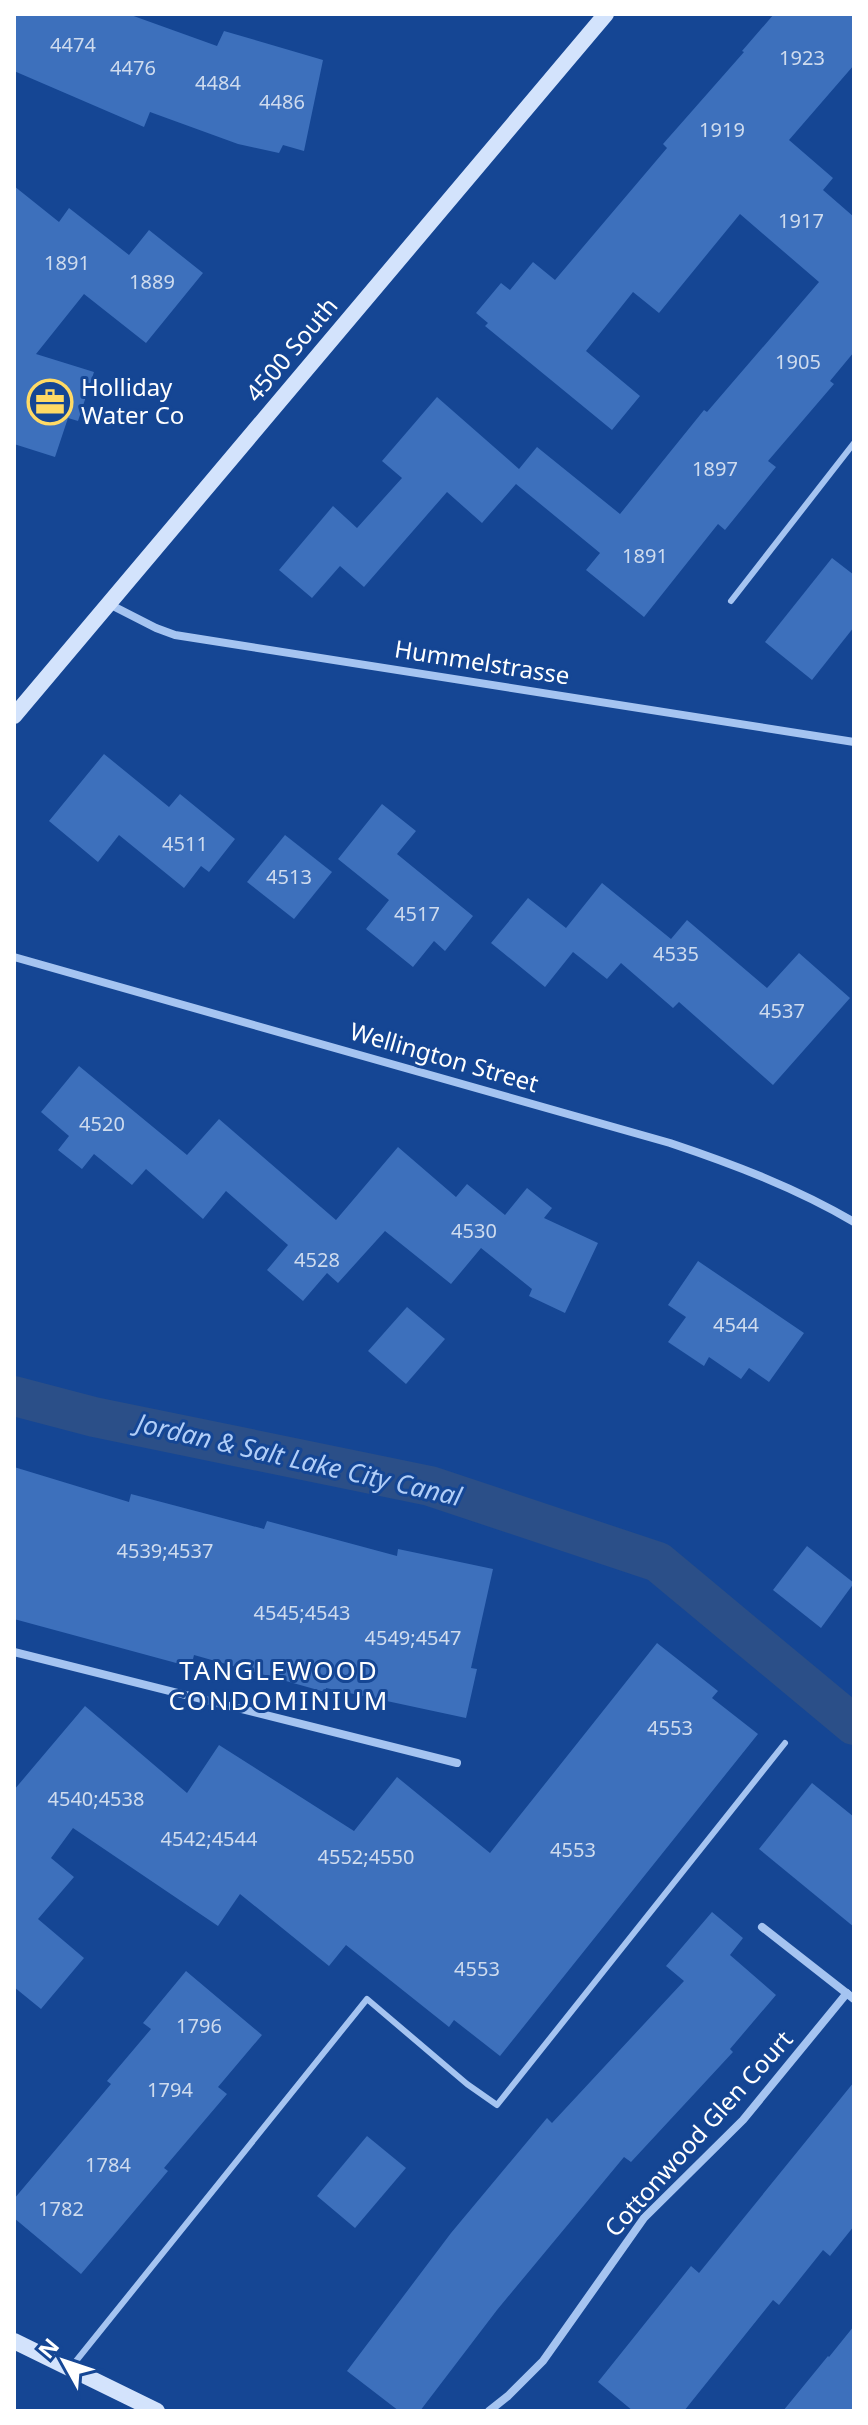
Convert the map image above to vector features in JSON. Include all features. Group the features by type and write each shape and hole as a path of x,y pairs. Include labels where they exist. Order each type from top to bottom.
{"main road":[{"name":"4500 South","path":"14,716 606,14"},
{"path":"14,2341 157,2411"}],"street":[{"name":"Hummelstrasse","path":"109,604 175,635 854,742"},
{"name":"Wellington Street","path":"14,957 670,1143 786,1186 854,1222"},
{"path":"14,1652 457,1763"},
{"name":"Cottonwood Glen Court","path":"489,2411 543,2361 644,2218 743,2120 850,1996 762,1927"}],"lane":[{"path":"731,601 854,443"},
{"path":"70,2368 367,1999 467,2084 497,2105 785,1743"}],"building":[{"path":"14,14 128,14 217,46 224,31 323,60 304,151 283,145 279,153 238,144 150,112 144,127 14,71"},
{"path":"774,14 854,14 854,65 789,140 833,178 823,190 854,217 854,352 830,381 834,384 768,461 776,467 725,530 718,524 644,617 586,570 600,553 516,484 482,523 447,492 364,587 340,566 312,598 279,570 333,506 357,528 402,478 382,461 437,397 519,469 537,447 620,514 704,410 707,412 819,282 740,214 659,313 633,292 586,351 640,396 612,430 485,326 488,323 476,313 501,283 510,290 533,262 555,280 667,148 663,144"},
{"path":"14,186 59,222 69,208 129,255 149,230 203,273 146,343 84,294 36,354 94,372 78,421 68,418 55,457 14,444"},
{"path":"832,558 854,575 854,627 812,680 765,642"},
{"path":"104,754 169,807 180,794 235,839 209,872 201,866 184,888 119,835 98,862 49,821"},
{"path":"382,804 416,831 397,854 473,916 445,951 434,941 413,967 366,929 389,900 338,859"},
{"path":"285,835 332,872 294,919 247,882"},
{"path":"602,883 671,939 687,920 767,988 799,953 850,998 773,1085 679,1002 673,1008 621,963 607,979 573,952 545,987 491,943 528,898 566,928"},
{"path":"79,1066 187,1155 219,1119 336,1220 398,1147 456,1197 467,1184 505,1215 527,1188 552,1208 544,1218 598,1243 565,1313 529,1296 532,1289 481,1248 451,1284 385,1231 338,1283 327,1273 303,1301 267,1270 288,1245 226,1191 203,1219 146,1169 132,1185 94,1154 82,1169 58,1150 69,1136 41,1112"},
{"path":"698,1261 804,1333 769,1382 749,1368 741,1379 709,1357 704,1366 668,1342 686,1317 668,1305"},
{"path":"407,1307 445,1339 406,1384 368,1351"},
{"path":"14,1467 129,1502 131,1494 264,1529 267,1521 397,1556 398,1549 493,1569 471,1668 477,1669 466,1718 326,1688 325,1692 194,1655 191,1667 14,1619"},
{"path":"807,1546 854,1583 821,1628 773,1590"},
{"path":"657,1643 718,1691 712,1698 758,1734 500,2056 454,2020 449,2027 346,1945 329,1966 240,1894 218,1926 73,1828 51,1858 74,1877 38,1919 84,1958 41,2009 14,1987 14,1790 85,1706 187,1793 219,1745 354,1831 397,1777 490,1853"},
{"path":"812,1783 854,1817 854,1927 759,1849"},
{"path":"712,1912 743,1938 730,1955 776,1995 730,2049 733,2052 631,2162 624,2157 497,2310 420,2411 399,2411 347,2371 451,2233 547,2118 552,2123 684,1981 666,1966"},
{"path":"186,1971 262,2035 218,2087 227,2094 164,2168 168,2171 81,2274 14,2218 14,2199 111,2084 107,2081 151,2029 143,2023"},
{"path":"854,2082 854,2226 830,2256 823,2250 779,2305 773,2300 684,2411 633,2411 598,2382 691,2266 699,2273"},
{"path":"367,2136 406,2168 355,2228 317,2196"},
{"path":"854,2326 854,2411 783,2411 828,2356"}],"waterway":[{"name":"Jordan & Salt Lake City Canal","path":"14,1396 94,1417 430,1486 658,1562 854,1725"}],"place":[{"name":"Holliday Water Co","path":"50,402"}],"district":[{"name":"TANGLEWOOD CONDOMINIUM","path":"279,1686"}]}
